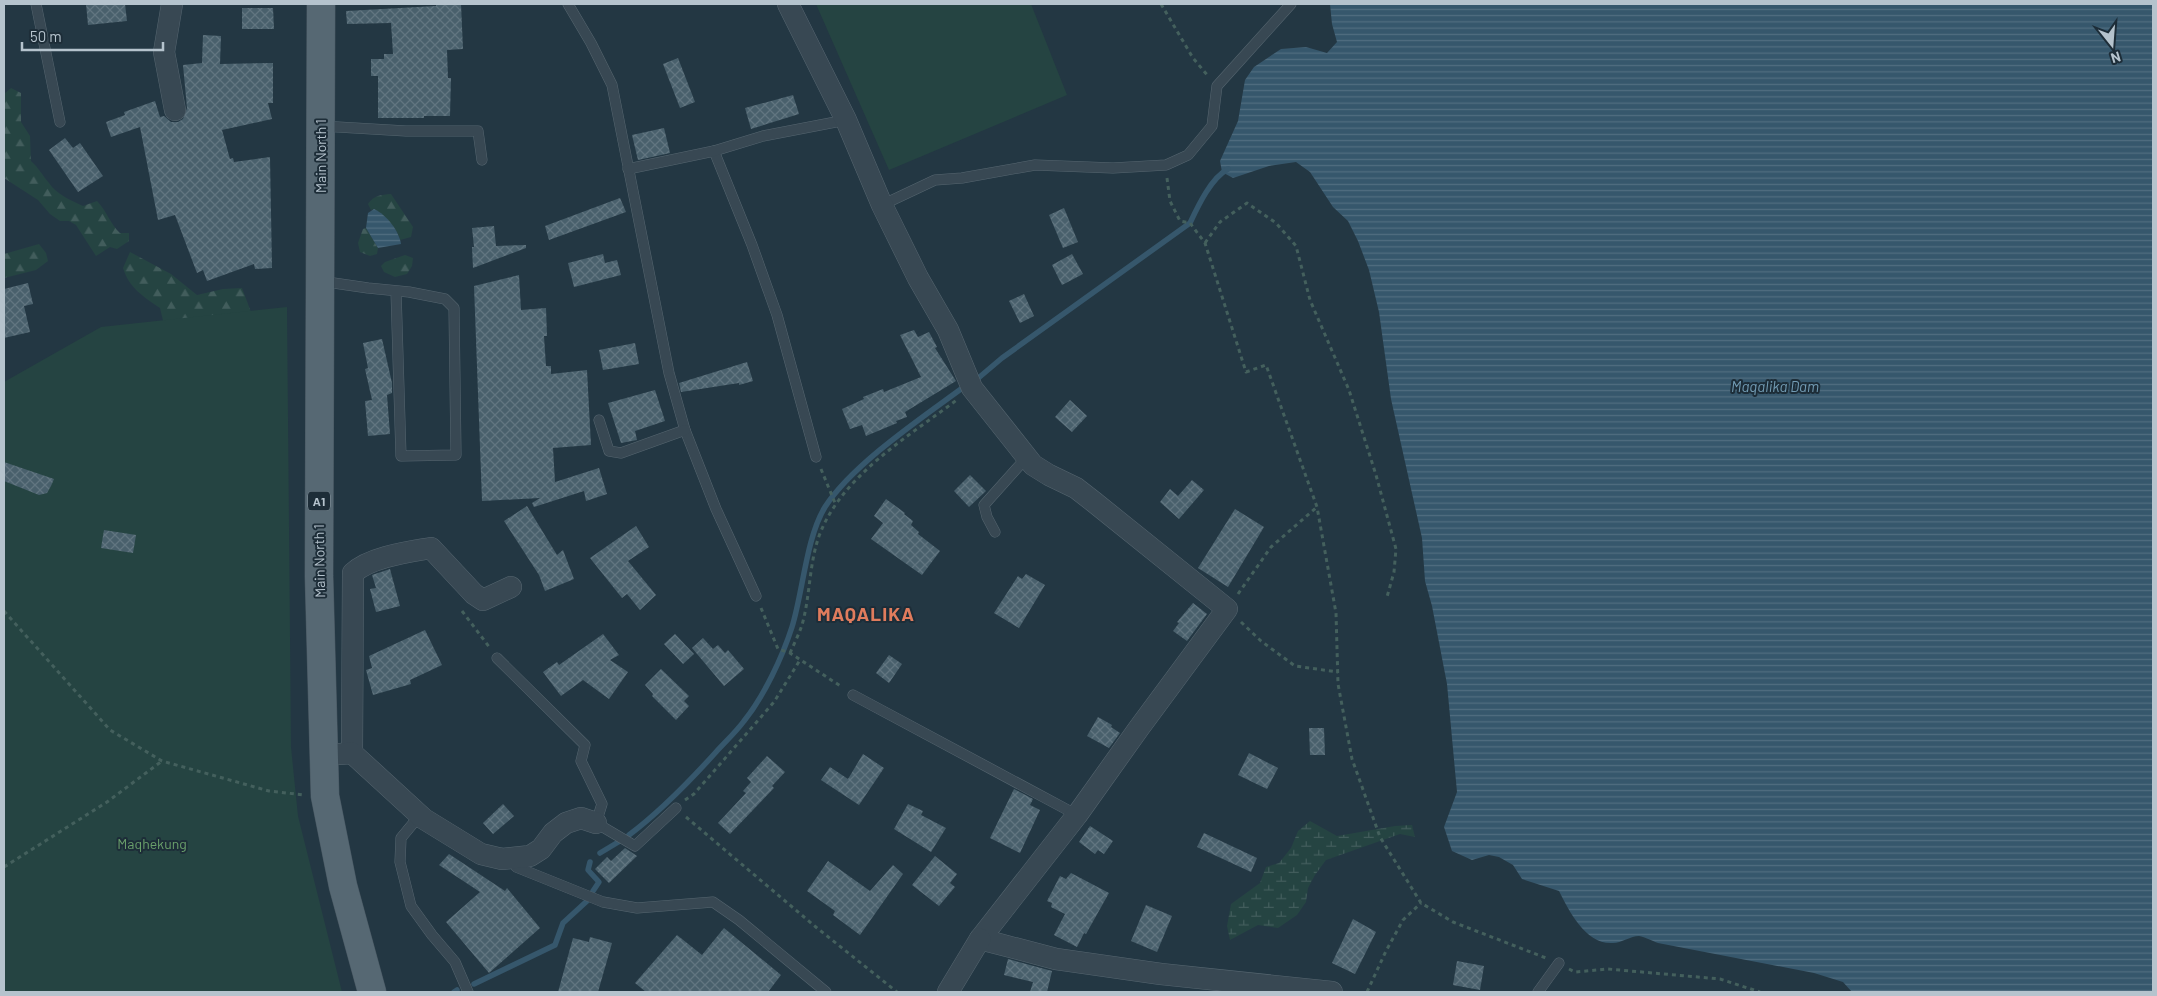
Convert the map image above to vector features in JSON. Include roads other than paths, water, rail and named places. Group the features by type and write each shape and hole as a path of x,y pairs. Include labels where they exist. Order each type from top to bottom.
{"main road":[{"name":"Main North 1","path":"321,4 319,576 325,796 343,886 372,992"}],"street":[{"path":"172,4 164,52 175,110"},
{"path":"788,4 846,120 882,206 918,278 948,330 972,388 1033,464 1049,475 1076,488 1227,609 1077,815 980,939 948,992"},
{"path":"352,753 353,573 362,565 396,555 431,548 474,594 484,600 511,587"},
{"path":"324,755 352,753 420,815 481,854 502,859 530,856 541,849 553,833 566,823 581,818 596,823"},
{"path":"980,939 1056,959 1161,974 1332,992"}],"lane":[{"path":"36,4 60,122"},
{"path":"568,4 592,43 612,85 668,373 685,430 716,509 756,596"},
{"path":"882,206 935,180 962,178 1035,165 1113,168 1166,165 1188,155 1212,126 1216,86 1291,4"},
{"path":"628,169 714,151 763,136 846,120"},
{"path":"320,126 406,131 478,131 482,160"},
{"path":"714,151 752,245 777,315 816,457"},
{"path":"319,281 396,291 445,299 454,308 456,455 401,456 396,291"},
{"path":"599,420 609,451 621,452 685,430"},
{"path":"995,532 987,517 984,505 1027,457"},
{"path":"497,658 585,745 581,761 602,804 596,823 635,846 676,808"},
{"path":"853,695 1077,815"},
{"path":"420,815 401,838 400,862 411,906 455,962 468,992"},
{"path":"514,857 516,867 603,902 637,908 713,902 739,920 826,992"},
{"path":"1538,992 1559,963"}],"water":[{"name":"Maqalika Dam","path":"1330,4 2153,4 2153,992 1852,992 1843,982 1814,973 1658,943 1639,936 1616,943 1603,942 1587,933 1573,917 1559,891 1522,879 1513,865 1499,857 1489,855 1472,860 1452,851 1444,827 1457,792 1447,684 1432,606 1425,581 1422,538 1391,399 1379,312 1369,270 1348,221 1333,207 1310,172 1296,162 1269,166 1233,178 1222,172 1220,161 1238,121 1245,80 1254,67 1281,49 1306,47 1327,53 1337,42 1332,24"},
{"path":"374,209 392,224 401,244 378,248 366,228 368,213"}],"waterway":[{"path":"976,380 1002,358 1190,223 1211,186 1228,169"},
{"path":"629,835 696,774 738,729 759,700 778,664 792,627 813,534 825,507 837,491 869,459 907,428 961,389"},
{"path":"600,853 620,841"},
{"path":"590,862 588,870 599,882 593,891"},
{"path":"474,984 555,945 563,923 587,901"}],"district":[{"name":"MAQALIKA","path":"866,613"}],"park label":[{"name":"Maqhekung","path":"152,843"}]}
